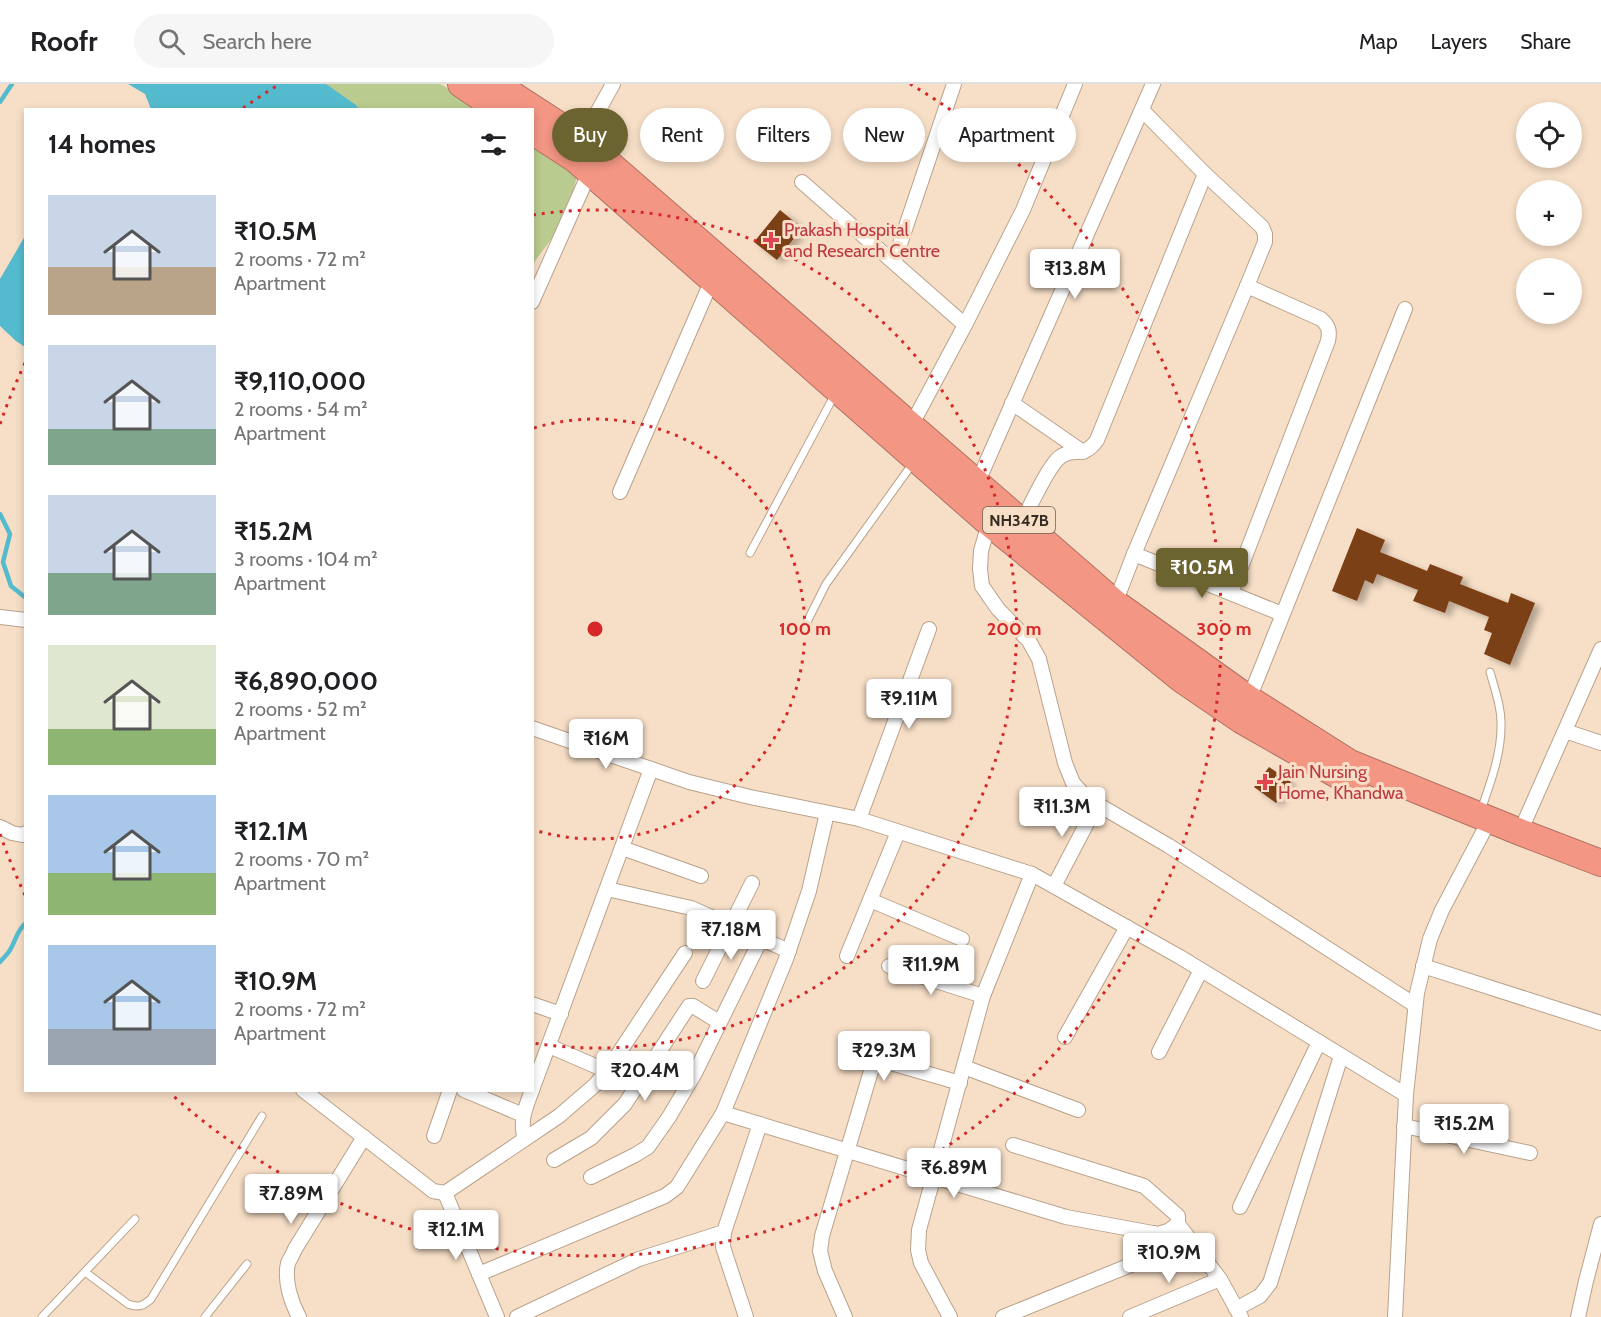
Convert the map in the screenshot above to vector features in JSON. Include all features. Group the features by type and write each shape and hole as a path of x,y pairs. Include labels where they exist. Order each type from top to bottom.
{"highway":[{"path":"461,84 497,108"},
{"name":"NH347B","path":"496,84 528,108"},
{"name":"NH347B","path":"534,113 552,126"},
{"name":"NH347B","path":"534,132 552,144"},
{"name":"NH347B","path":"597,162 712,280 918,442 973,494 1022,522 1112,611"},
{"name":"NH347B","path":"598,162 843,381 918,442"},
{"name":"NH347B","path":"973,494 989,523 1245,709 1331,761 1350,763 1601,879"},
{"name":"NH347B","path":"1484,823 1520,832 1601,862"}],"street":[{"path":"605,108 613,84"},
{"path":"894,262 954,84"},
{"path":"918,442 965,325 1023,210 1075,84"},
{"path":"973,494 1153,84"},
{"path":"1112,611 1265,242 1262,227 1205,174 1142,110"},
{"path":"534,297 587,162"},
{"path":"1022,522 1059,457 1091,449 1097,440 1205,174"},
{"path":"802,182 965,325"},
{"path":"620,492 712,280"},
{"path":"1231,593 1330,331 1328,324 1322,319 1247,286"},
{"path":"1245,709 1405,309"},
{"path":"1012,403 1083,452"},
{"path":"989,523 981,551 982,586 998,609 1029,641 1039,659 1065,763 1073,783 1097,804 1169,846 1415,1005"},
{"path":"1134,554 1282,614"},
{"path":"0,617 24,620"},
{"path":"859,819 929,629"},
{"path":"1520,832 1601,649"},
{"path":"534,729 689,782 859,819 1032,874 1201,970 1406,1095"},
{"path":"1564,731 1601,743"},
{"path":"534,1085 651,769"},
{"path":"1054,886 1097,804"},
{"path":"479,1274 665,1196 676,1187 723,1113 789,951 809,891 827,813"},
{"path":"1395,1317 1404,1126 1415,1005 1431,939 1442,910 1484,823"},
{"path":"0,827 12,833 24,834"},
{"path":"847,956 898,832"},
{"path":"622,848 701,876"},
{"path":"950,1317 921,1263 918,1250 919,1230 982,996 1032,874"},
{"path":"703,981 752,883"},
{"path":"607,889 691,908 789,951"},
{"path":"870,900 962,939"},
{"path":"1065,1037 1127,927"},
{"path":"591,1177 648,1146 669,1117 695,1073 761,939"},
{"path":"306,1092 428,1187 445,1193 559,1116 595,1085 607,1071 685,953"},
{"path":"889,966 982,996"},
{"path":"1423,966 1601,1023"},
{"path":"1159,1052 1201,970"},
{"path":"534,1005 561,1014"},
{"path":"554,1160 591,1138 625,1104 689,1006 693,1006 719,1022"},
{"path":"1240,1207 1319,1042"},
{"path":"549,1046 607,1071"},
{"path":"1013,1145 1144,1186 1178,1216 1178,1224 1220,1279 1239,1313 1260,1296 1270,1283 1341,1056"},
{"path":"845,1317 825,1271 820,1251 822,1236 871,1071 881,1062 891,1063 960,1083"},
{"path":"964,1067 1078,1110"},
{"path":"434,1136 449,1092"},
{"path":"469,1092 523,1115"},
{"path":"525,1139 523,1115 531,1092"},
{"path":"723,1113 1066,1217 1153,1233 1164,1233 1178,1224"},
{"path":"746,1317 723,1247 724,1232 760,1124"},
{"path":"1404,1126 1530,1152"},
{"path":"299,1317 287,1281 288,1264 364,1137"},
{"path":"445,1193 497,1317"},
{"path":"1578,1317 1601,1224"},
{"path":"517,1317 639,1259 724,1232"},
{"path":"1013,1315 1144,1259 1148,1253 1153,1233"},
{"path":"1130,1317 1220,1279"}],"lane":[{"path":"750,553 843,381"},
{"path":"803,630 826,585 918,442"},
{"path":"1484,823 1499,749 1501,727 1498,700 1490,672"},
{"path":"85,1272 128,1304 143,1305 151,1299 262,1116"},
{"path":"42,1317 135,1219"},
{"path":"205,1317 247,1264"}],"green space":[{"path":"319,84 440,84 483,108 355,108"},
{"path":"534,137 552,151 552,162 566,162 578,172 570,203 550,241 534,264"}],"water":[{"path":"128,84 326,84 358,108 151,108 145,94"},
{"path":"24,238 24,346 0,326 0,279"}],"building":[{"path":"780,210 802,228 777,260 754,242"},
{"path":"1357,528 1385,540 1380,552 1427,571 1430,564 1463,577 1460,584 1508,603 1511,593 1535,603 1510,665 1484,654 1492,633 1484,630 1489,617 1449,601 1445,613 1413,601 1418,590 1377,574 1373,584 1365,580 1357,601 1332,591"},
{"path":"1269,767 1291,782 1276,803 1254,787"}],"waterway":[{"path":"0,102 12,84"},
{"path":"0,514 10,534 3,562 11,586 24,596"},
{"path":"0,962 9,952 24,925"}],"place":[{"name":"Prakash Hospital and Research Centre","path":"771,240"},
{"name":"Jain Nursing Home, Khandwa","path":"1265,782"}]}
